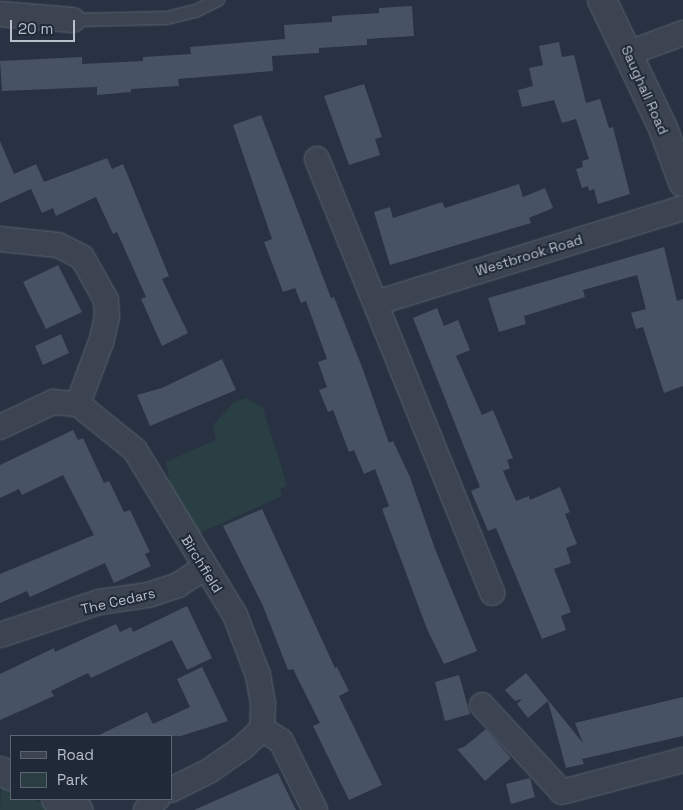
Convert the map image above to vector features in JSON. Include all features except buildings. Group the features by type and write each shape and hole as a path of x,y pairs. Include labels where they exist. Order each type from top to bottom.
{"street":[{"name":"Saughall Road","path":"602,0 629,53 683,182"},
{"path":"0,14 32,8 73,20"},
{"path":"629,53 683,33"},
{"path":"317,159 492,593"},
{"name":"Westbrook Road","path":"376,303 683,208"},
{"path":"0,239 58,245 82,257 103,294 107,317 78,404 53,402 0,427"},
{"name":"Birchfield","path":"78,404 135,450 204,568 235,615 248,645 263,704 262,729"},
{"name":"The Cedars","path":"0,635 99,602 148,595 178,585 204,568"},
{"path":"482,705 562,792 683,760"},
{"path":"172,790 210,771 242,748 262,729 281,741 315,810"},
{"path":"58,800 79,810"},
{"path":"146,810 156,800"}],"lane":[{"path":"73,20 168,18 196,11 218,0"}],"green space":[{"path":"247,398 263,408 287,486 280,489 282,496 198,534 170,484 166,462 216,440 213,425 235,401"},
{"path":"1,786 10,790 10,800 35,800 59,810 0,810"}]}
